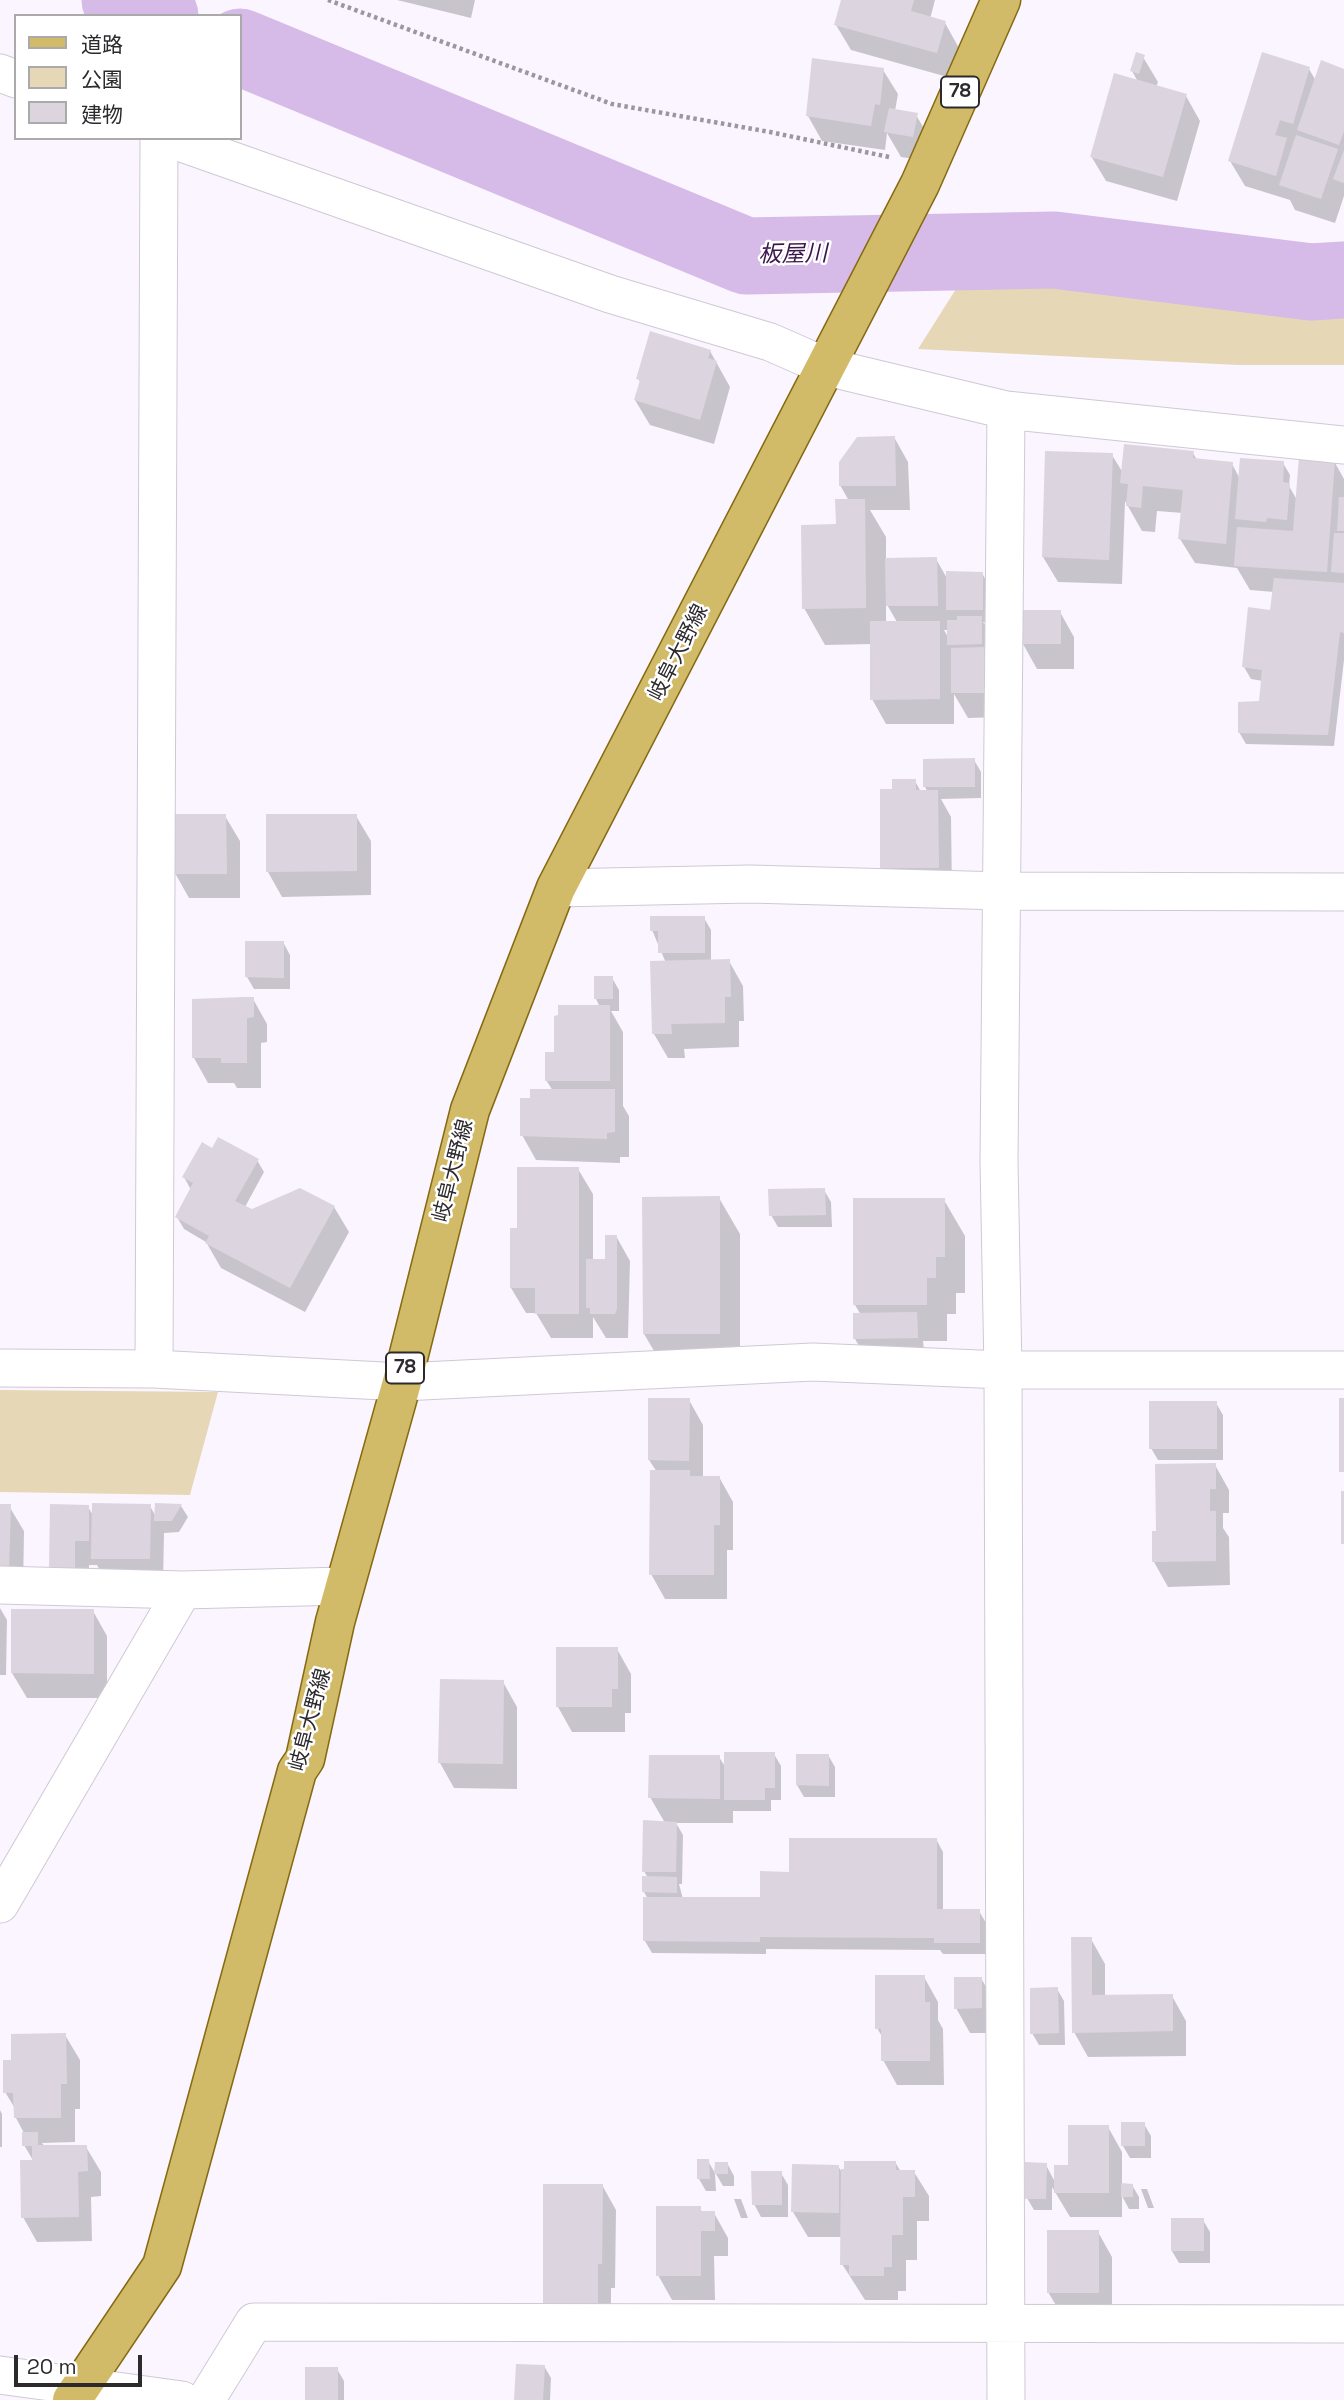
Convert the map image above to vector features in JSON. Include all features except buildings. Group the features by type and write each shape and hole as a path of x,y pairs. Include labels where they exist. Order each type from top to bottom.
{"main road":[{"name":"岐阜大野線","path":"75,2394 162,2266 297,1771 305,1759 345,1586 402,1382 470,1110 556,888 834,354 924,175 1001,0"}],"street":[{"path":"154,1369 159,140"},
{"path":"174,140 610,295 770,342 834,354 1006,410 1344,445"},
{"path":"1006,410 999,1161 1003,1370 1006,2400"},
{"path":"556,888 750,884 1003,891 1344,892"},
{"path":"0,1368 154,1369 402,1382 813,1362 1003,1370 1344,1370"},
{"path":"0,1585 183,1590 345,1586"},
{"path":"0,1904 183,1590"},
{"path":"206,2400 254,2322 1005,2321 1145,2325 1344,2324"},
{"path":"0,2375 75,2394 182,2400"}],"path":[{"path":"328,0 612,104 770,132 924,175"}],"green space":[{"path":"975,259 1228,299 1344,299 1344,365 1238,365 918,349"},
{"path":"0,1390 218,1392 190,1495 0,1492"}],"waterway":[{"name":"板屋川","path":"120,0 155,14"},
{"name":"板屋川","path":"242,48 746,256 1054,250 1311,282 1344,280"}]}
